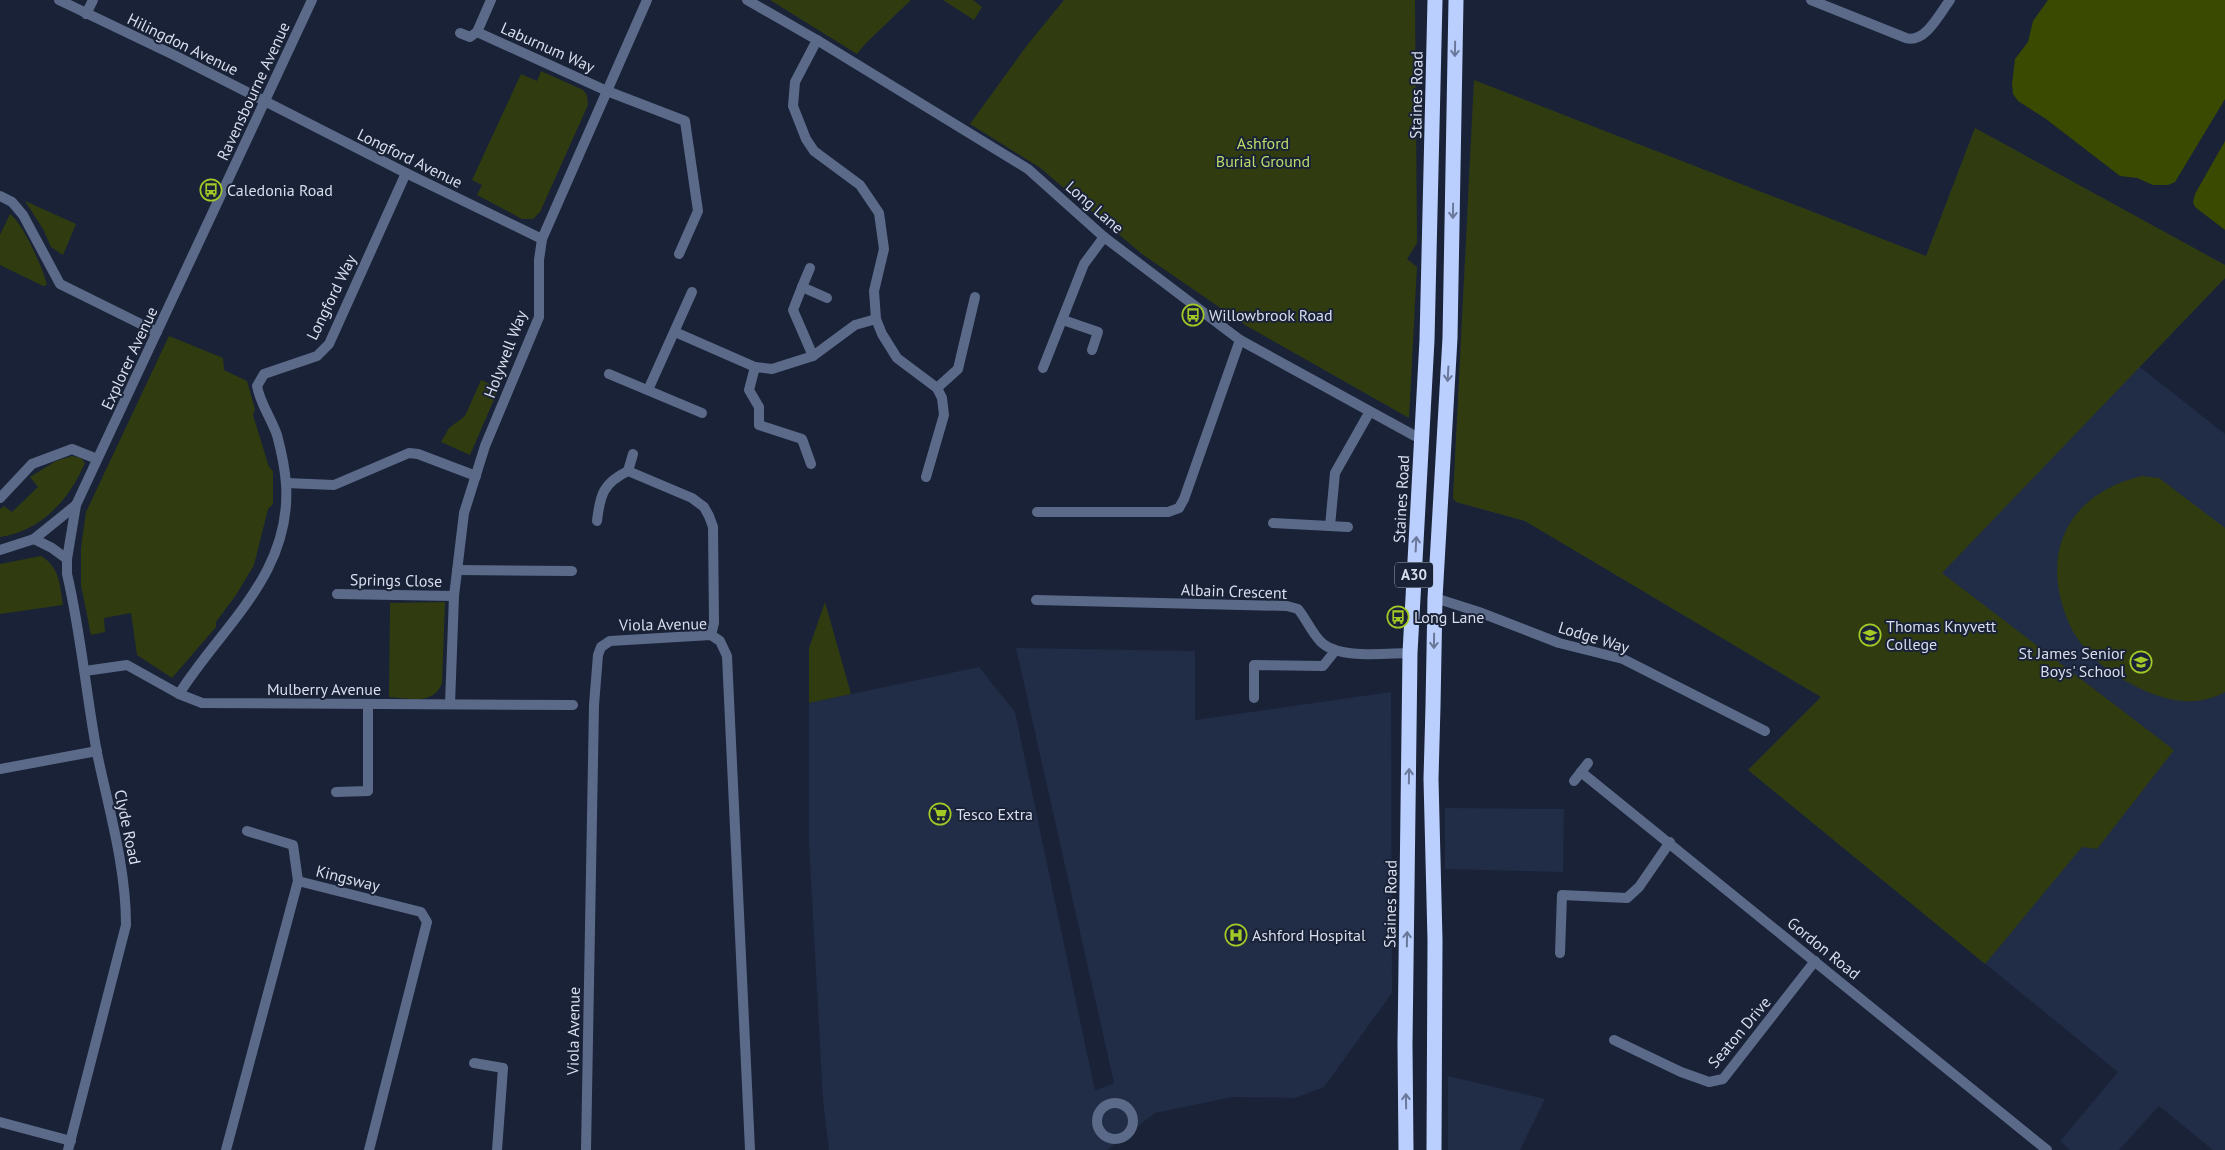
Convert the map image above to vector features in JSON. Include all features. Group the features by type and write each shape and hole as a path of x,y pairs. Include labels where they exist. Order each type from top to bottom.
{"highway":[{"name":"Staines Road","path":"1406,1150 1405,1044 1410,653 1422,437 1430,238 1435,0"},
{"name":"A30","path":"1434,1150 1435,940 1432,779 1435,598 1450,338 1456,0"}],"street":[{"name":"Hilingdon Avenue","path":"59,0 266,102"},
{"path":"86,14 93,0"},
{"name":"Ravensbourne Avenue","path":"208,222 266,102 312,0"},
{"name":"Laburnum Way","path":"460,33 470,37 477,32 491,0"},
{"name":"Holywell Way","path":"450,704 454,596 464,513 488,438 539,317 539,260 542,239 647,0"},
{"name":"Long Lane","path":"747,0 818,40 1028,169 1104,236 1240,340 1369,413 1415,436 1422,437"},
{"path":"1810,0 1915,39 1923,36 1950,0"},
{"name":"Laburnum Way","path":"477,32 607,90 685,122 698,211 679,254"},
{"path":"818,40 795,82 793,106 806,139 814,151 860,185 878,214 884,249 874,291 876,319 882,334 897,358 937,388 942,398 944,415 926,477"},
{"name":"Longford Avenue","path":"266,102 406,174 542,239"},
{"name":"Longford Way","path":"179,694 192,674 238,616 269,570 285,518 286,483 277,436 257,386 264,374 317,356 329,344 406,174"},
{"path":"0,196 12,202 23,215 60,284 157,332"},
{"name":"Explorer Avenue","path":"76,506 208,222"},
{"path":"1043,368 1084,264 1104,236"},
{"path":"810,268 793,310 813,356"},
{"path":"802,287 827,298"},
{"path":"648,390 692,292"},
{"path":"937,388 958,369 975,297"},
{"path":"675,332 756,367 772,369 813,356 855,325 876,319"},
{"path":"1063,320 1098,332 1092,350"},
{"path":"1037,512 1168,512 1179,508 1184,499 1240,340"},
{"path":"756,367 749,390 759,407 759,425 802,439 811,464"},
{"path":"609,374 702,413"},
{"path":"1330,526 1335,473 1369,413"},
{"path":"0,498 32,464 72,449 97,459"},
{"path":"286,483 334,485 409,453 426,457 476,476"},
{"path":"628,471 633,454"},
{"path":"597,521 599,502 603,492 617,476 628,471 692,498 704,507 713,527 714,623 711,635"},
{"path":"0,550 34,540 76,506"},
{"name":"Clyde Road","path":"70,1145 126,925 126,893 97,751 85,671 67,574 67,559 76,506"},
{"path":"1273,523 1348,527"},
{"path":"34,540 52,548 67,559"},
{"path":"457,570 572,571"},
{"name":"Springs Close","path":"337,594 454,596"},
{"name":"Lodge Way","path":"1435,598 1479,612 1559,643 1623,659 1765,731"},
{"name":"Albain Crescent","path":"1036,600 1287,606 1298,609 1320,642 1336,651"},
{"name":"Viola Avenue","path":"586,1150 594,715 598,656 601,646 610,640 711,635 720,641 727,656 750,1150"},
{"path":"1254,698 1254,665 1323,666 1336,651 1410,653"},
{"name":"Mulberry Avenue","path":"85,671 126,665 179,694 202,703 573,705"},
{"path":"336,792 368,791 368,704"},
{"path":"0,769 97,751"},
{"path":"1574,780 1588,763"},
{"name":"Gordon Road","path":"1581,772 1670,842 2047,1150"},
{"path":"247,831 293,845 298,881"},
{"path":"1560,953 1562,895 1627,898 1639,887 1670,842"},
{"name":"Kingsway","path":"226,1150 298,881 421,912 427,922 369,1150"},
{"name":"Seaton Drive","path":"1614,1040 1681,1072 1709,1082 1722,1080 1815,961"},
{"path":"474,1063 503,1068 497,1150"},
{"path":"0,1122 70,1145"},
{"path":"1118,1139 1119,1150"}],"shaded area":[{"path":"2048,0 2225,0 2225,99 2175,182 2168,185 2153,185 2137,178 2120,176 2046,119 2018,101 2013,94 2012,84 2015,59 2028,42 2033,21"},
{"name":"Thomas Knyvett College","path":"1474,80 1926,256 1975,128 2225,265 2225,278 2140,367 2225,434 2225,1150 2213,1150 2159,1106 2119,1150 2070,1150 2060,1141 2118,1072 1748,770 1821,697 1525,521 1456,502 1453,498"},
{"path":"2225,141 2225,230 2195,207 2193,202 2195,194"},
{"path":"1016,648 1195,651 1195,720 1391,692 1392,993 1324,1087 1295,1098 1232,1097 1155,1113 1107,1150 829,1150 823,1100 809,844 809,703 979,667 1015,712 1095,1091 1114,1083"},
{"path":"1445,808 1564,809 1563,872 1445,869"},
{"path":"1448,1076 1545,1099 1520,1150 1448,1150"}],"green space":[{"path":"770,0 911,0 857,54"},
{"path":"943,0 973,0 982,7 974,20"},
{"name":"Ashford Burial Ground","path":"1064,0 1415,0 1417,243 1407,259 1417,267 1409,418 1245,325 1142,254 1039,167 970,124 1028,44"},
{"path":"541,71 583,90 587,95 588,105 540,212 533,219 522,219 477,195 482,185 472,180 521,74 537,81"},
{"name":"Thomas Knyvett College","path":"1474,80 1926,256 1975,128 2225,265 2225,278 1942,573 2174,750 2097,849 2082,847 1985,964 1748,770 1821,697 1525,521 1456,502 1453,498"},
{"path":"25,201 76,224 63,255 51,247 43,229"},
{"path":"10,214 20,226 32,247 47,285 43,286 0,265 0,235"},
{"path":"169,336 223,358 224,370 247,381 255,409 253,415 269,467 273,471 273,504 268,509 254,565 236,595 216,622 216,627 172,678 137,655 131,613 104,618 105,632 91,635 81,585 81,548 86,512"},
{"path":"481,380 499,388 470,455 441,442 449,428 465,416"},
{"path":"72,456 81,458 85,463 62,501 41,521 15,534 0,537 0,509 4,506 12,512 38,487 30,477 56,461"},
{"path":"2142,476 2159,478 2225,528 2225,692 2214,697 2194,701 2172,700 2135,686 2121,678 2096,660 2079,641 2070,626 2064,609 2059,591 2057,569 2059,550 2065,532 2075,516 2088,502 2103,491 2122,482"},
{"path":"41,556 56,571 63,605 0,614 0,564"},
{"path":"445,602 442,683 438,690 427,698 420,699 389,697 390,603"},
{"path":"825,602 851,694 809,703 809,648"}],"place":[{"name":"Caledonia Road","path":"211,190"},
{"name":"Willowbrook Road","path":"1193,315"},
{"name":"Long Lane","path":"1398,617"},
{"name":"Thomas Knyvett College","path":"1870,635"},
{"name":"St James Senior Boys' School","path":"2141,662"},
{"name":"Tesco Extra","path":"940,814"},
{"name":"Ashford Hospital","path":"1236,935"}]}
